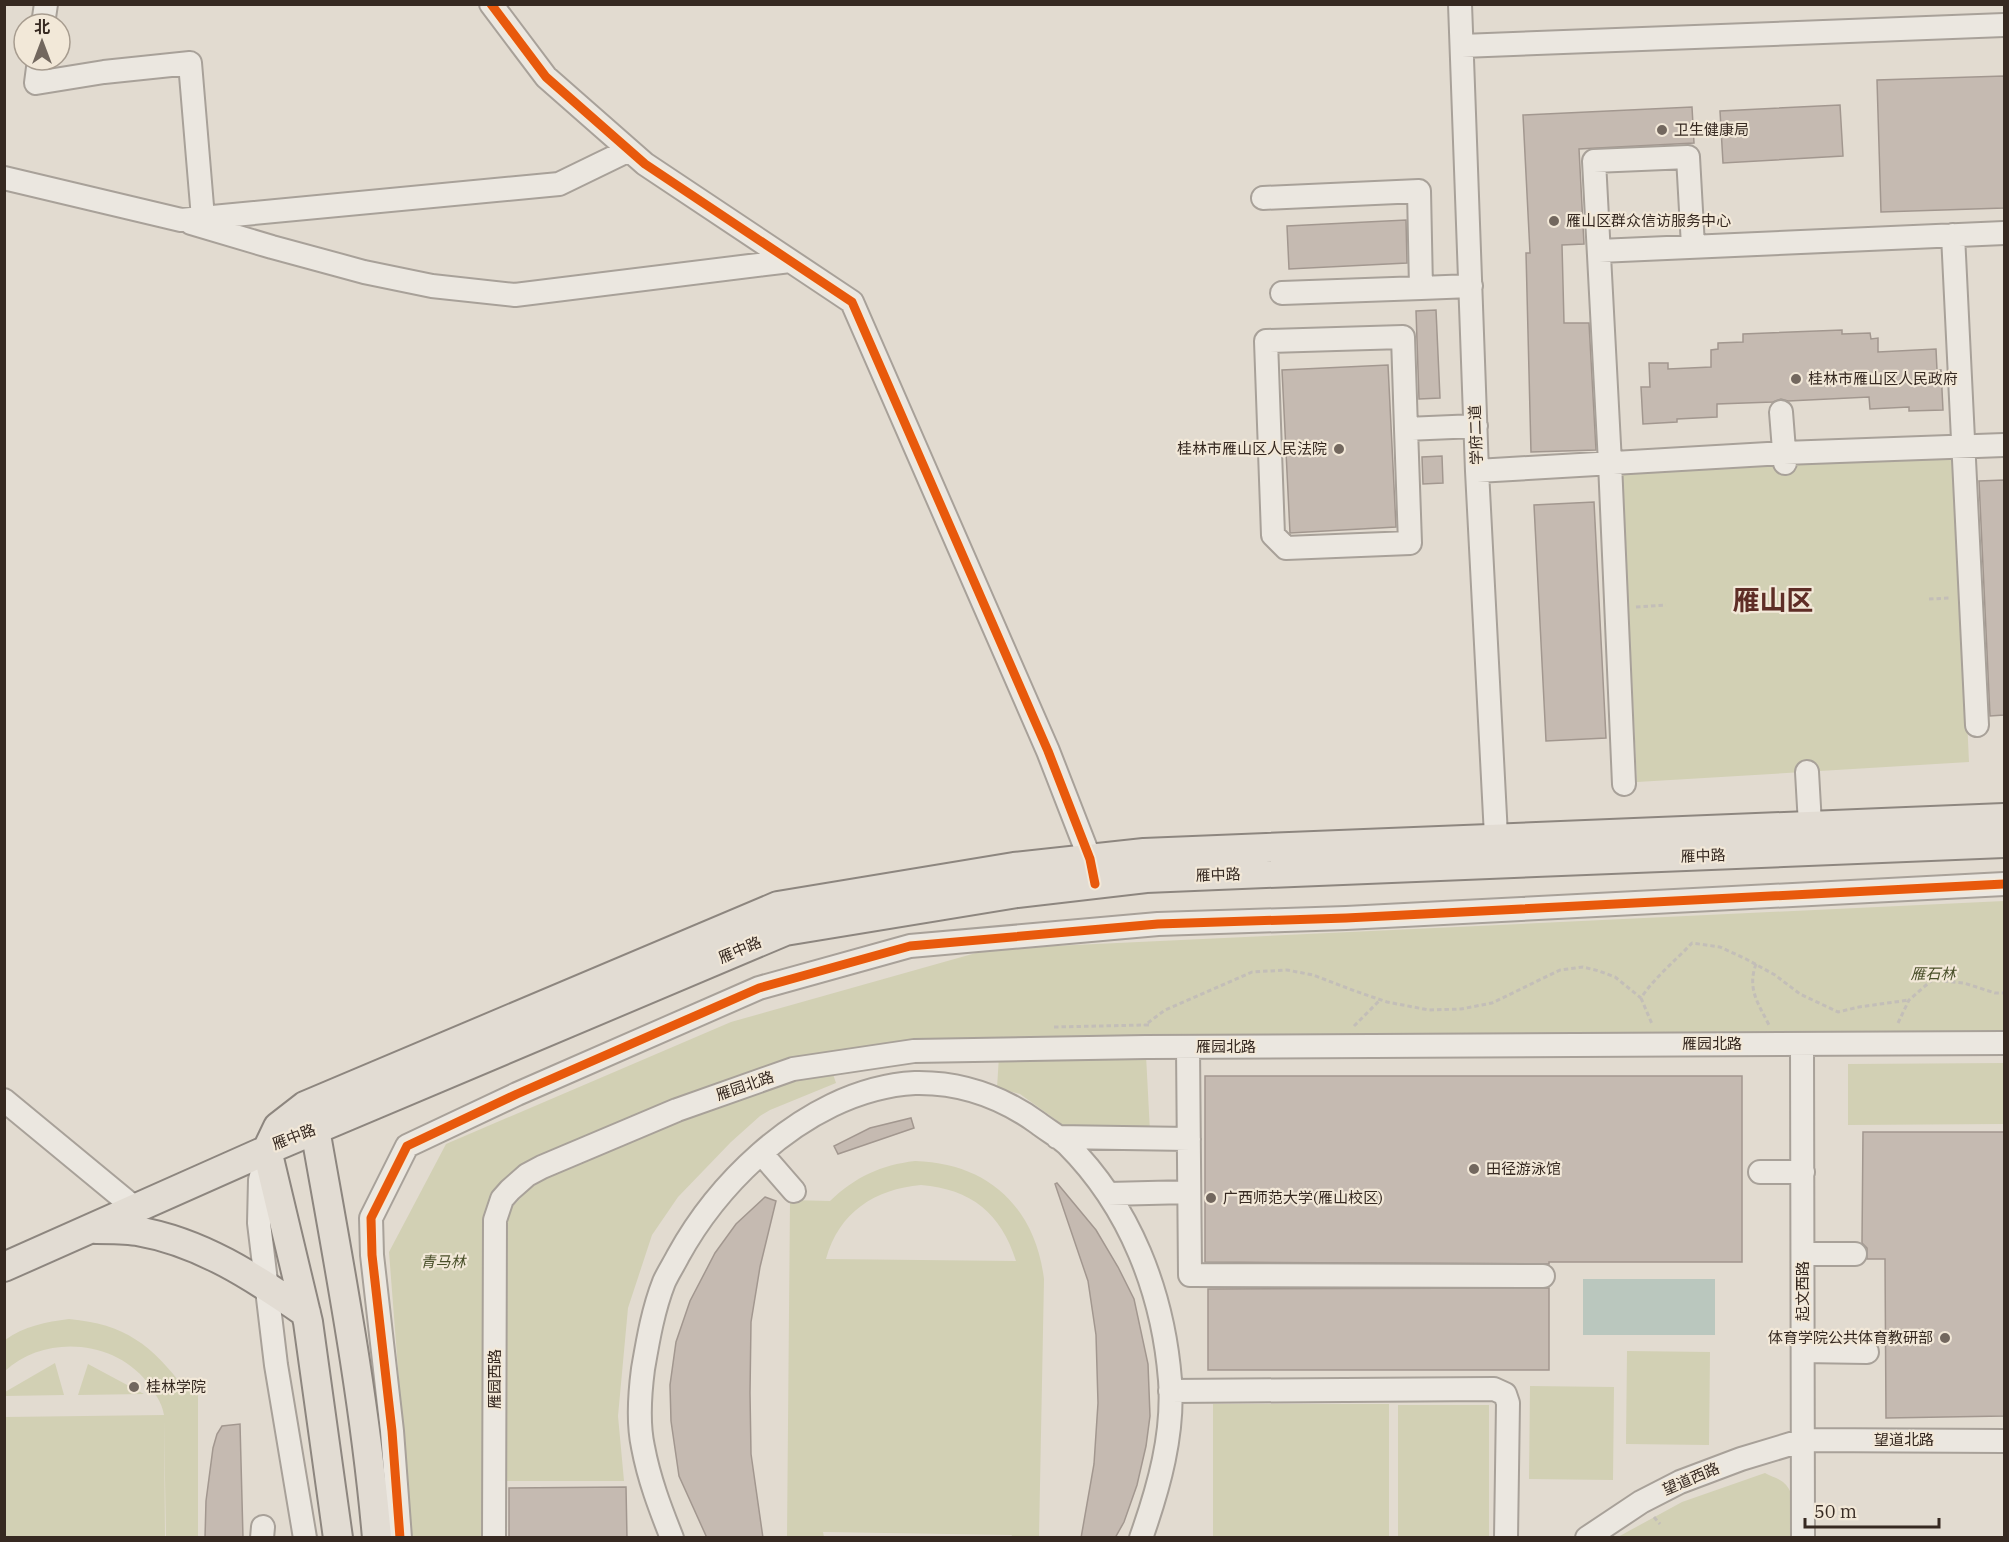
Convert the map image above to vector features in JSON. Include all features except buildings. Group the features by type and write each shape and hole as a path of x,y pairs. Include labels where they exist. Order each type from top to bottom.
{"main road":[{"name":"雁中路","path":"1811,839 2004,818"},
{"name":"雁中路","path":"267,1150 785,931 1017,893 1093,872 1144,853 1496,852 1811,839 2004,843"},
{"name":"雁中路","path":"267,1150 278,1127 305,1106 778,906 1014,867 1093,872"},
{"path":"315,1129 348,1316 374,1501 376,1538"},
{"path":"4,1267 267,1150 306,1313 338,1538"},
{"path":"91,1228 135,1231 193,1246 235,1266 306,1313"}],"street":[{"path":"491,4 546,77 645,164 852,302 1048,751 1093,872"},
{"name":"学府二道","path":"1460,4 1476,426 1496,852"},
{"path":"1462,46 2004,25"},
{"path":"37,72 36,83 104,72 190,63 192,219"},
{"path":"192,219 559,184 629,150"},
{"path":"1624,784 1594,161 1688,157 1693,246"},
{"path":"4,178 192,219 272,247 364,272 432,286 515,295 790,261"},
{"path":"1263,198 1419,191 1421,288"},
{"path":"1599,250 2004,233"},
{"path":"1953,235 1977,725"},
{"path":"1282,293 1471,286"},
{"path":"1403,337 1406,429 1410,543 1286,548 1273,534 1266,341 1403,337"},
{"path":"1781,412 1784,458"},
{"path":"1406,429 1476,426"},
{"path":"1478,471 1610,463 1784,458 2004,445"},
{"path":"1807,772 1811,839"},
{"path":"400,1538 392,1431 372,1255 371,1218 407,1146 518,1094 759,988 910,946 1158,924 1346,918 2004,884"},
{"name":"雁园北路","path":"495,1220 502,1199 527,1175 677,1110 793,1069 914,1051 1188,1047 2004,1043"},
{"name":"起文西路","path":"1802,1044 1803,1538"},
{"path":"1188,1047 1190,1275 1543,1276"},
{"path":"914,1051 915,1083"},
{"path":"672,1538 655,1495 642,1443 641,1388 648,1333 664,1281 692,1230 708,1207 761,1153 791,1129 834,1104 863,1093 915,1083 971,1089 1019,1109 1065,1142 1100,1181 1129,1228 1150,1277 1164,1329 1170,1391 1168,1437 1158,1491 1141,1538"},
{"path":"4,1100 136,1209"},
{"path":"1057,1137 1189,1139"},
{"path":"267,1150 260,1180 259,1223 276,1365 305,1538"},
{"path":"761,1153 794,1191"},
{"path":"1760,1172 1803,1172"},
{"path":"1108,1194 1189,1192"},
{"name":"雁园西路","path":"494,1538 495,1220"},
{"path":"1803,1254 1856,1254"},
{"path":"1803,1352 1867,1352"},
{"path":"1170,1391 1494,1389 1504,1394 1508,1403 1506,1538"},
{"name":"望道北路","path":"1804,1440 2004,1441"},
{"name":"望道西路","path":"1587,1538 1641,1502 1680,1482 1741,1459 1804,1440"}],"path":[{"path":"1616,608 1666,605"},
{"path":"1641,998 1692,943 1720,947 1775,975 1800,994 1838,1012 1909,1000"},
{"path":"1755,964 1751,977 1753,990 1771,1029"},
{"path":"1156,1025 1145,1025 1165,1011 1252,972 1287,970 1313,975 1380,999 1429,1011 1461,1009 1492,1003 1560,970 1583,968 1615,977 1641,998 1653,1028"},
{"path":"1894,1043 1898,1021 1909,1000 1932,980 1964,983 1995,993 2004,993"},
{"path":"1363,1026 1354,1026 1380,999"}],"green space":[{"path":"1955,456 1969,762 1637,782 1622,470"},
{"name":"雁石林","path":"2004,901 2004,1043 1146,1047 793,1069 677,1110 502,1199 494,1537 411,1537 389,1252 446,1144 731,1022 990,949"},
{"path":"1146,1055 1150,1132 1070,1130 1020,1094 997,1088 999,1056"},
{"path":"2004,1063 2004,1124 1848,1125 1848,1064"},
{"path":"832,1071 836,1083 770,1110 731,1142 678,1197 652,1235 628,1308 618,1416 624,1481 504,1481 504,1216 529,1189 569,1164 744,1096"},
{"path":"915,1161 941,1164 965,1170 986,1180 1004,1194 1018,1211 1030,1230 1039,1253 1044,1279 1039,1537 823,1532 824,1537 787,1538 790,1200 830,1201 859,1179 880,1169","holes":["921,1185 939,1187 969,1198 982,1206 1002,1229 1016,1261 826,1259 840,1228 861,1206 874,1198 904,1187"]},
{"path":"69,1319 106,1326 136,1339 161,1360 185,1389 198,1389 198,1537 166,1537 164,1419 165,1537 5,1537 5,1417 164,1415 155,1393 133,1368 116,1357 97,1350 58,1347 39,1351 21,1359 5,1371 5,1340 36,1325"},
{"path":"1627,1351 1710,1352 1709,1445 1626,1444"},
{"path":"55,1363 64,1395 5,1396 5,1392"},
{"path":"88,1364 144,1394 78,1395"},
{"path":"1530,1386 1614,1387 1613,1480 1529,1479"},
{"path":"1213,1404 1389,1404 1389,1537 1213,1537"},
{"path":"1398,1405 1489,1405 1489,1537 1398,1537"},
{"path":"1765,1473 1783,1482 1791,1493 1794,1508 1793,1537 1616,1538 1682,1502"}],"shaded area":[{"path":"1583,1279 1715,1279 1715,1335 1583,1335"}],"cycle path":[{"path":"491,4 546,77 645,164 852,302 1048,751 1090,859 1095,884"},
{"path":"400,1538 392,1431 372,1255 371,1218 407,1146 517,1094 759,988 910,946 1158,924 1346,918 2004,884"}],"place":[{"name":"卫生健康局","path":"1662,130"},
{"name":"雁山区群众信访服务中心","path":"1554,221"},
{"name":"桂林市雁山区人民政府","path":"1796,379"},
{"name":"桂林市雁山区人民法院","path":"1339,449"},
{"name":"田径游泳馆","path":"1474,1169"},
{"name":"广西师范大学(雁山校区)","path":"1211,1198"},
{"name":"体育学院公共体育教研部","path":"1945,1338"},
{"name":"桂林学院","path":"134,1387"}],"district":[{"name":"雁山区","path":"1773,601"}],"park label":[{"name":"青马林","path":"443,1262"}]}
